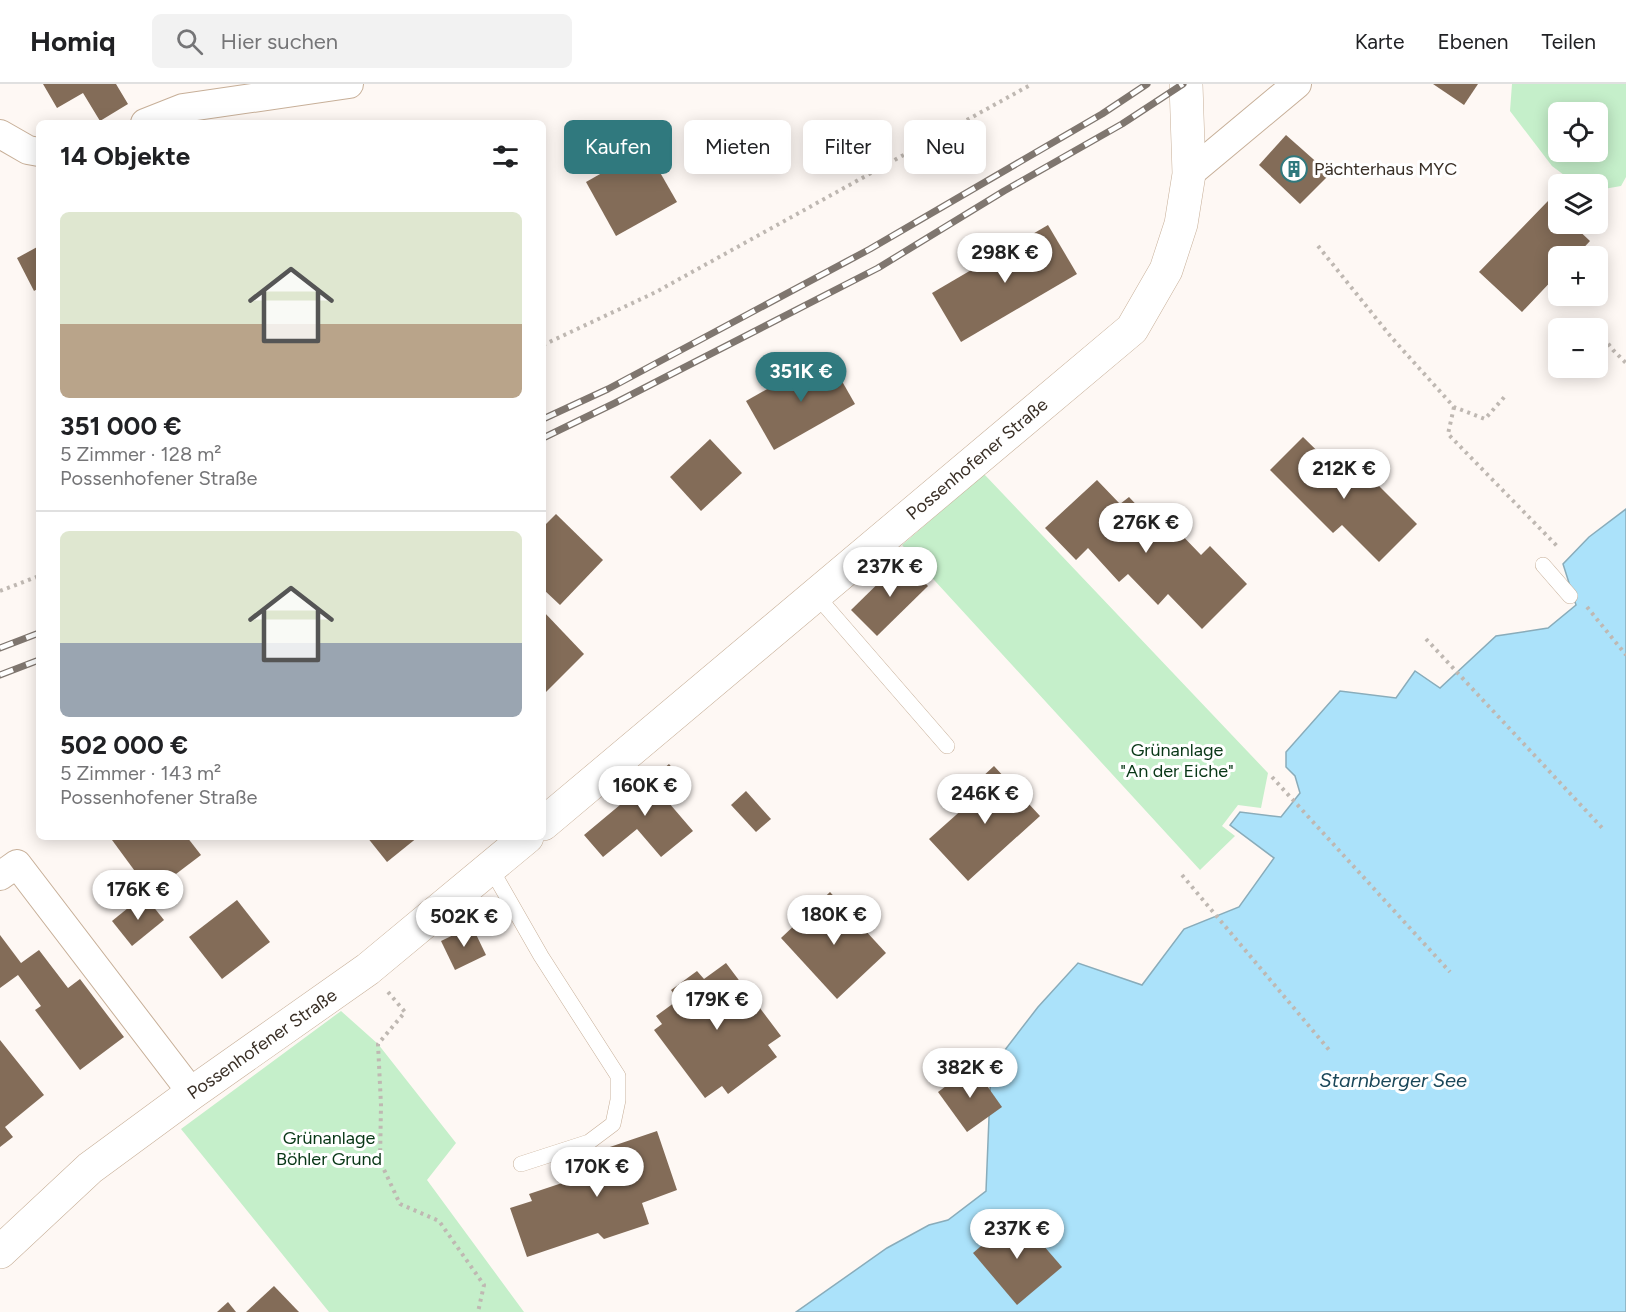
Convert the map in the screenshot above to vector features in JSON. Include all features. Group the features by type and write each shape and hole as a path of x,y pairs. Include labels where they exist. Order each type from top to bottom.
{"main road":[{"name":"Possenhofener Straße","path":"546,821 1132,329 1166,270 1181,224 1189,174 1186,84"},
{"name":"Possenhofener Straße","path":"0,1252 90,1168 368,969 523,840"}],"street":[{"path":"153,120 183,108 348,84"},
{"path":"1189,174 1297,84"},
{"path":"0,134 28,150 36,151"},
{"path":"0,876 17,864 192,1093"}],"lane":[{"path":"1544,565 1570,596"},
{"path":"816,595 947,746"},
{"path":"490,867 541,956 618,1076 618,1100 613,1124 589,1142 520,1164"}],"path":[{"path":"546,344 656,292 1032,84"},
{"path":"1318,246 1392,338 1454,407 1485,419 1507,394"},
{"path":"1608,344 1626,363"},
{"path":"1454,407 1448,434 1562,550"},
{"path":"0,591 36,577"},
{"path":"1426,639 1605,831"},
{"path":"1272,777 1450,972"},
{"path":"1182,875 1330,1051"},
{"path":"368,969 405,1012 378,1044 381,1105 380,1161 400,1204 439,1221 484,1285 478,1312"}],"green space":[{"path":"1512,84 1626,84 1626,177 1621,186 1608,188 1608,174 1563,174 1549,162 1608,162 1608,102 1548,102 1548,161 1510,111"},
{"name":"Grünanlage \"An der Eiche\"","path":"984,474 1268,773 1261,808 1238,805 1222,826 1235,836 1200,870 902,545"},
{"name":"Grünanlage Böhler Grund","path":"341,1011 378,1044 456,1143 427,1180 524,1312 329,1312 181,1129"}],"water":[{"name":"Starnberger See","path":"1626,509 1626,1312 796,1312 887,1248 929,1225 948,1220 986,1191 991,1068 1038,1007 1078,963 1142,985 1184,929 1239,907 1274,858 1230,825 1240,812 1281,817 1300,793 1295,776 1286,767 1286,752 1340,691 1396,698 1415,671 1440,688 1496,636 1548,628 1576,605 1563,564 1589,537"}],"building":[{"path":"43,84 116,84 128,104 102,120 99,120 83,93 57,108"},
{"path":"1433,84 1478,84 1464,105"},
{"name":"Pächterhaus MYC","path":"1286,135 1330,174 1300,204 1259,165"},
{"path":"600,174 661,174 677,202 616,236 586,182"},
{"path":"1548,201 1548,234 1583,234 1590,241 1585,246 1548,246 1548,285 1522,312 1479,272"},
{"path":"1048,225 1077,274 961,342 932,293"},
{"path":"36,248 36,290 34,291 17,258"},
{"path":"827,355 855,404 774,450 746,401"},
{"path":"1303,437 1349,482 1362,469 1417,524 1379,562 1342,525 1333,533 1270,470"},
{"path":"710,439 742,473 701,511 670,477"},
{"path":"1097,480 1120,504 1129,497 1167,537 1175,528 1201,555 1210,546 1247,584 1202,629 1168,594 1158,605 1128,574 1119,582 1088,548 1076,560 1045,528"},
{"path":"556,514 603,560 560,605 546,592 546,524"},
{"path":"902,560 928,586 877,636 851,610"},
{"path":"546,614 584,654 546,692"},
{"path":"669,764 688,786 669,803 693,831 661,857 637,829 603,857 584,835"},
{"path":"994,766 1040,816 968,881 929,839 974,799 967,791"},
{"path":"746,791 771,819 756,832 731,805"},
{"path":"112,840 189,840 201,855 151,893"},
{"path":"369,840 414,840 387,862"},
{"path":"830,892 886,953 837,999 781,938"},
{"path":"144,895 164,920 132,946 112,921"},
{"path":"237,900 270,942 222,979 189,937"},
{"path":"472,926 486,955 455,970 441,941"},
{"path":"0,935 21,963 39,950 68,988 80,979 124,1037 80,1070 35,1010 41,1006 18,975 0,988"},
{"path":"726,963 781,1036 768,1045 777,1057 728,1094 722,1086 705,1098 654,1030 662,1024 656,1016 678,1000 671,990 697,971 704,979"},
{"path":"0,1040 44,1095 5,1127 13,1137 0,1147"},
{"path":"973,1066 1002,1107 967,1132 938,1092"},
{"path":"657,1131 677,1190 642,1203 649,1224 604,1239 598,1233 527,1257 510,1208 532,1201 529,1194 577,1178 575,1173 606,1162 601,1150"},
{"path":"1017,1215 1062,1267 1017,1305 973,1253"},
{"path":"274,1286 299,1312 246,1312"},
{"path":"228,1302 236,1312 217,1312"}],"railway":[{"path":"546,418 608,389 870,249 1102,114 1147,84"},
{"path":"546,437 878,268 1004,191 1122,124 1183,84"},
{"path":"0,648 36,634"},
{"path":"0,675 36,661"}],"place":[{"name":"Pächterhaus MYC","path":"1294,169"}]}
